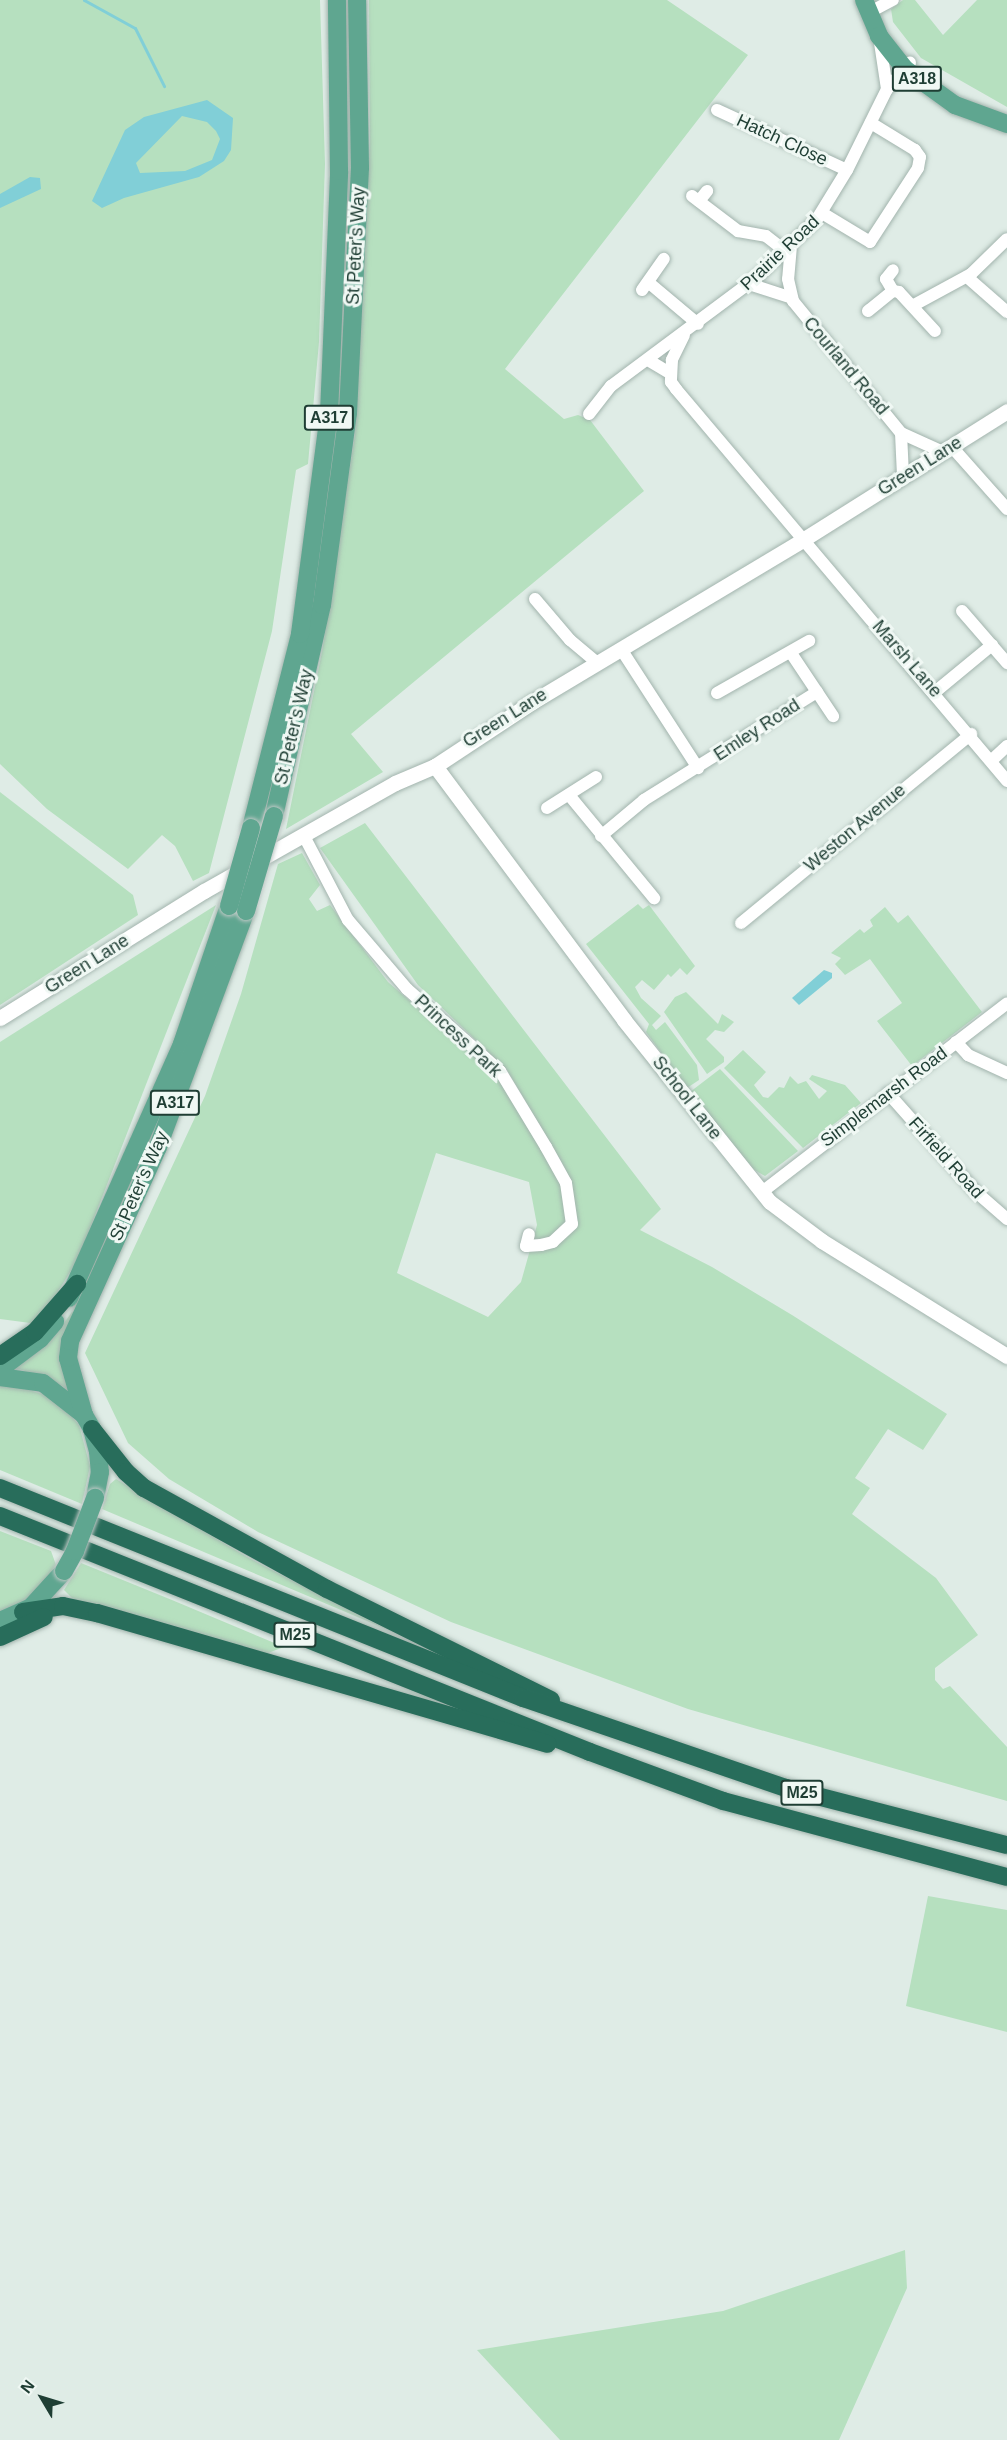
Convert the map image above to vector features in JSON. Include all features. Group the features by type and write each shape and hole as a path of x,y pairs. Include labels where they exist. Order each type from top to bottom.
{"highway":[{"path":"0,1356 35,1332 77,1284"},
{"name":"M25","path":"88,1422 126,1472 144,1488 327,1589 530,1687 583,1719"},
{"name":"M25","path":"0,1488 389,1646 583,1719 786,1788 1007,1845"},
{"name":"M25","path":"0,1516 590,1752 723,1801 1007,1877"},
{"name":"M25","path":"9,1618 63,1606 457,1720 590,1752"},
{"name":"M25","path":"0,1637 34,1620 62,1614 123,1622"}],"main road":[{"name":"St Peter's Way","path":"9,1618 52,1589 75,1551 95,1498 100,1472 88,1422 68,1358 70,1341 158,1147 237,909 251,828 300,634 329,414 339,182 338,0"},
{"name":"St Peter's Way","path":"0,1369 40,1340 61,1315 77,1284 182,1044 274,816 322,605 348,413 360,168 357,0"},
{"name":"A318","path":"867,6 879,36 908,65 998,121"},
{"name":"A318","path":"867,6 908,65"},
{"path":"0,1377 43,1383 88,1422"}],"street":[{"path":"867,6 892,0"},
{"path":"879,36 887,89"},
{"name":"Prairie Road","path":"590,414 611,386 684,335 749,284 788,249 822,213 847,170 887,89 908,65"},
{"name":"Hatch Close","path":"717,110 847,170"},
{"path":"822,213 870,242 918,168 920,157 915,150 871,123"},
{"path":"700,196 738,231 766,236 788,249"},
{"path":"914,305 967,277 1007,239"},
{"name":"Courland Road","path":"788,249 788,279 792,298 902,433 947,449"},
{"path":"664,259 645,286 698,324"},
{"path":"893,270 886,279 893,291 914,305 935,331"},
{"path":"967,277 1007,312"},
{"name":"Courland Road","path":"749,284 792,298"},
{"path":"868,311 893,291"},
{"path":"670,373 684,335"},
{"path":"648,360 670,373 676,388 804,539"},
{"name":"Green Lane","path":"0,1018 204,891 395,783 435,766 469,741 804,539 1007,411"},
{"name":"Courland Road","path":"902,433 903,475"},
{"path":"947,449 1007,509"},
{"name":"Marsh Lane","path":"804,539 971,734 1007,781"},
{"path":"535,599 570,640 597,663"},
{"path":"962,610 1007,663"},
{"path":"717,693 809,641"},
{"path":"935,692 992,645"},
{"name":"Emley Road","path":"621,649 698,768"},
{"name":"Emley Road","path":"791,653 833,716"},
{"name":"Emley Road","path":"601,836 644,800 817,692"},
{"name":"Weston Avenue","path":"741,924 971,734"},
{"path":"992,760 1007,746"},
{"name":"School Lane","path":"435,766 624,1020 762,1192 782,1213 822,1241 1007,1356"},
{"path":"547,808 596,777"},
{"path":"569,795 654,898"},
{"name":"Princess Park","path":"304,836 348,920 407,989 500,1071 546,1147 566,1183 572,1224 553,1242 541,1245 526,1246 529,1234"},
{"name":"Simplemarsh Road","path":"762,1192 1007,1003"},
{"path":"956,1042 968,1055 1007,1073"},
{"name":"Firfield Road","path":"888,1093 975,1191 1007,1219"}],"green space":[{"path":"0,0 320,0 325,164 319,342 308,464 296,470 272,631 209,873 193,881 175,846 162,835 128,869 47,809 0,764"},
{"path":"369,0 667,0 748,55 505,369 564,419 578,415 590,420 644,491 351,734 383,772 286,829 322,652 355,434 370,142"},
{"path":"903,0 915,0 943,35 977,0 1007,0 1007,107 921,58 893,22 891,9"},
{"path":"0,792 133,895 138,915 0,1005"},
{"path":"365,823 661,1209 640,1230 712,1267 947,1414 923,1450 888,1429 855,1478 870,1488 852,1514 936,1578 978,1635 935,1668 935,1680 943,1689 950,1686 1007,1747 1007,1801 688,1709 451,1622 258,1532 169,1479 128,1443 85,1353 205,1096 241,994 278,864 302,853 320,885 309,899 317,911 330,905 388,982 493,1073 565,1168 507,1070 418,985 320,848","holes":["436,1153 529,1182 537,1225 521,1282 488,1317 397,1273"]},
{"path":"638,904 643,909 649,905 695,966 687,975 680,968 671,977 668,974 654,990 642,980 635,987 641,998 661,1016 652,1025 656,1030 665,1022 697,1065 699,1080 687,1088 646,1032 649,1024 586,944"},
{"path":"216,905 78,1259 38,1324 0,1319 0,1042"},
{"path":"885,907 898,923 908,915 982,1012 912,1066 877,1021 902,1003 870,959 845,975 835,964 841,958 831,953 860,929 864,933 873,926 870,920"},
{"path":"686,992 718,1024 722,1014 734,1022 724,1032 715,1030 706,1039 724,1057 724,1062 707,1074 664,1012 675,997"},
{"path":"743,1050 766,1072 754,1085 763,1097 768,1098 779,1087 784,1088 790,1076 798,1084 806,1081 819,1099 827,1091 809,1079 812,1075 845,1085 861,1103 803,1148 724,1068"},
{"path":"720,1069 798,1151 765,1176 753,1169 690,1092"},
{"path":"72,1312 77,1312 72,1392 49,1378 15,1368 59,1330"},
{"path":"8,1384 56,1398 79,1425 90,1466 82,1504 0,1470 0,1386"},
{"path":"116,1479 247,1557 386,1629 102,1509 110,1484"},
{"path":"0,1531 51,1551 56,1565 36,1594 14,1609 0,1612"},
{"path":"81,1563 284,1647 257,1657 75,1601 64,1590"},
{"path":"928,1896 1007,1910 1007,2032 906,2006"},
{"path":"905,2250 907,2288 839,2440 560,2440 477,2350 723,2311"}],"water":[{"path":"207,100 233,118 231,150 224,161 199,177 124,198 102,208 92,201 125,130 144,117","holes":["182,116 207,122 220,139 212,160 185,171 140,173 136,163"]},
{"path":"30,177 40,178 41,189 0,208 0,194"},
{"path":"824,970 832,973 832,978 799,1005 792,998"}],"waterway":[{"path":"84,0 135,28 164,86"}]}
